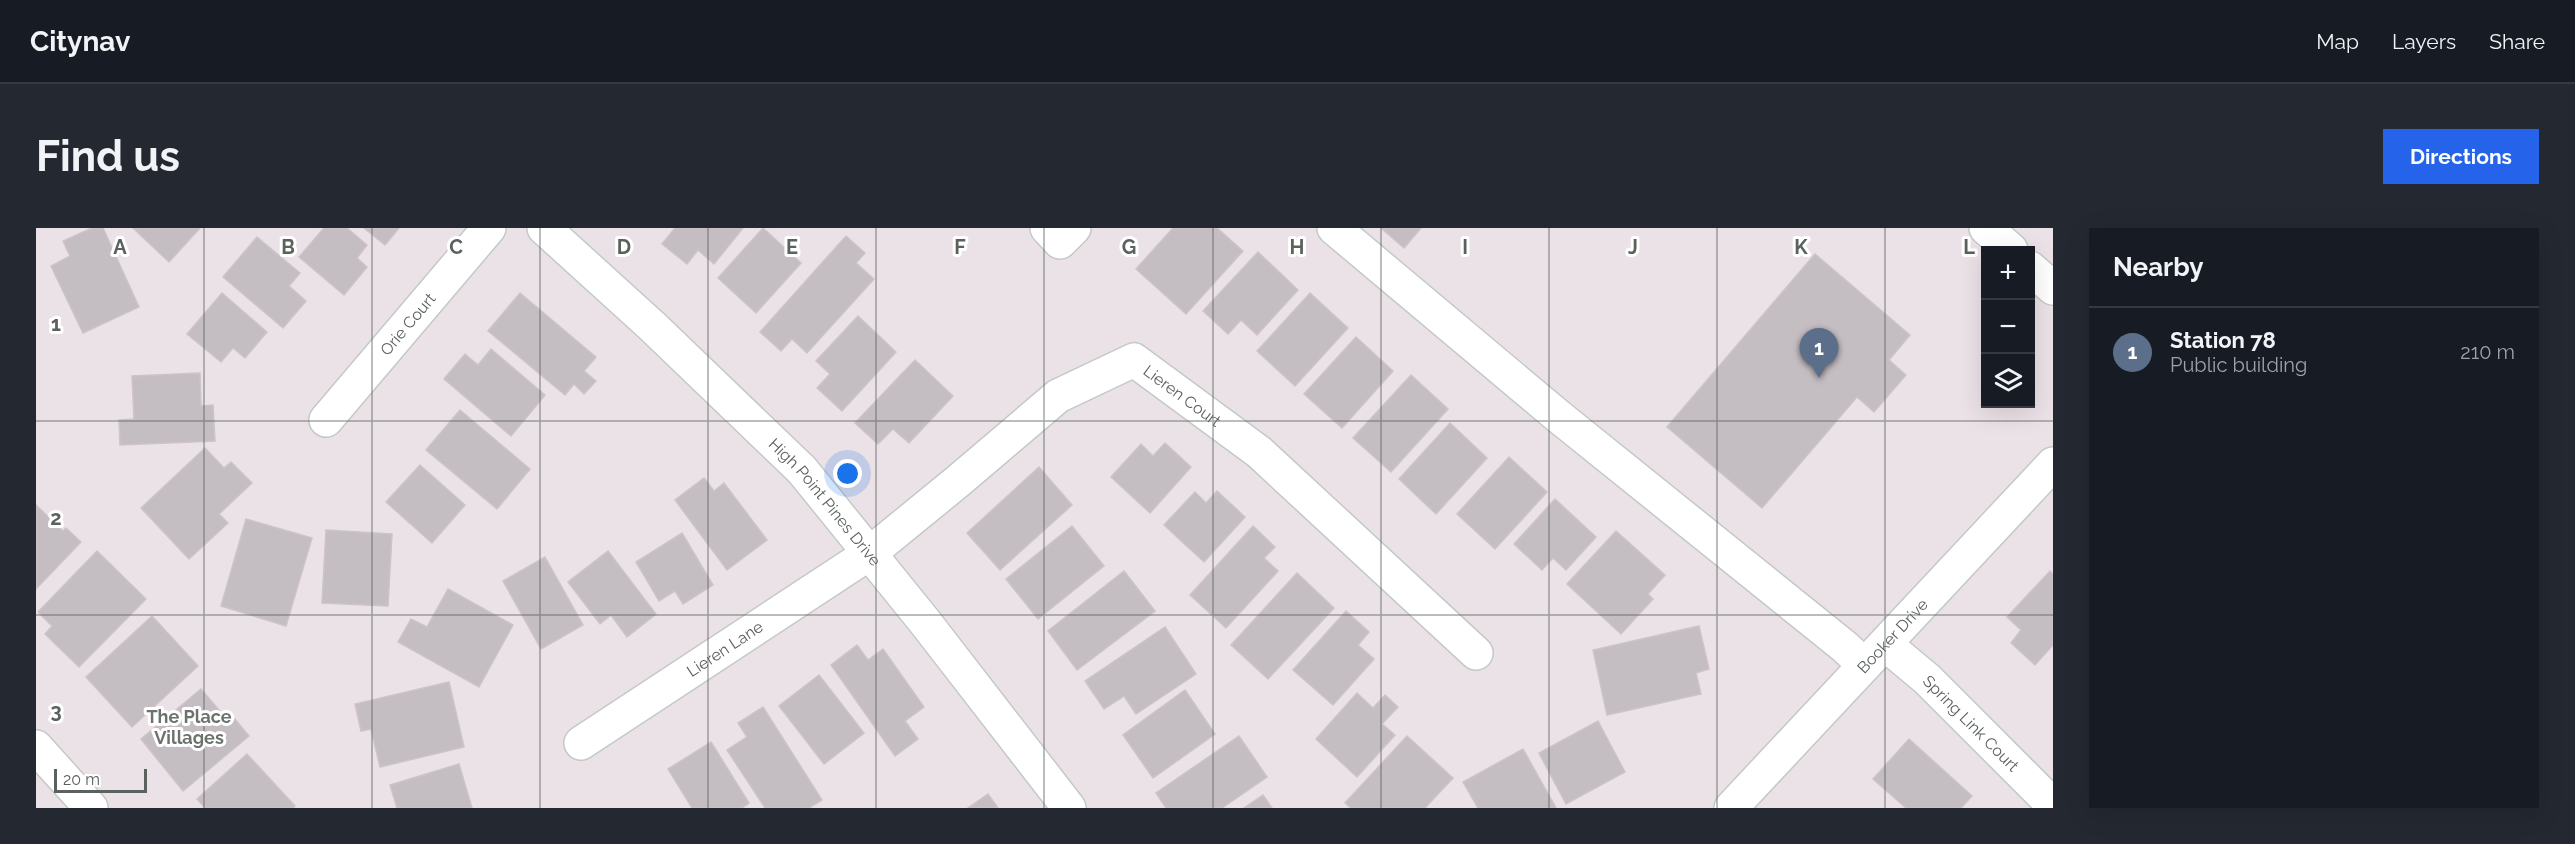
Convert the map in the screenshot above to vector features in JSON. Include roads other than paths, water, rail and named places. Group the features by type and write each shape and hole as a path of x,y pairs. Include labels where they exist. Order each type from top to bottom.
{"street":[{"name":"Orie Court","path":"326,420 489,228"},
{"name":"High Point Pines Drive","path":"544,228 652,326 802,470 870,553 1069,808"},
{"path":"1047,228 1060,242 1074,228"},
{"name":"Spring Link Court","path":"1334,228 1558,416 1836,639 1875,654 1927,679 2053,805"},
{"path":"1986,228 2006,246"},
{"path":"2035,272 2053,288"},
{"name":"Lieren Court","path":"870,553 957,483 1058,396 1134,360 1259,452 1476,653"},
{"name":"Booker Drive","path":"1731,808 2053,464"},
{"name":"Lieren Lane","path":"581,743 870,553"},
{"path":"36,747 91,808"}],"place":[{"name":"Station 78","path":"1819,378"}],"district":[{"name":"The Place Villages","path":"189,727"}]}
